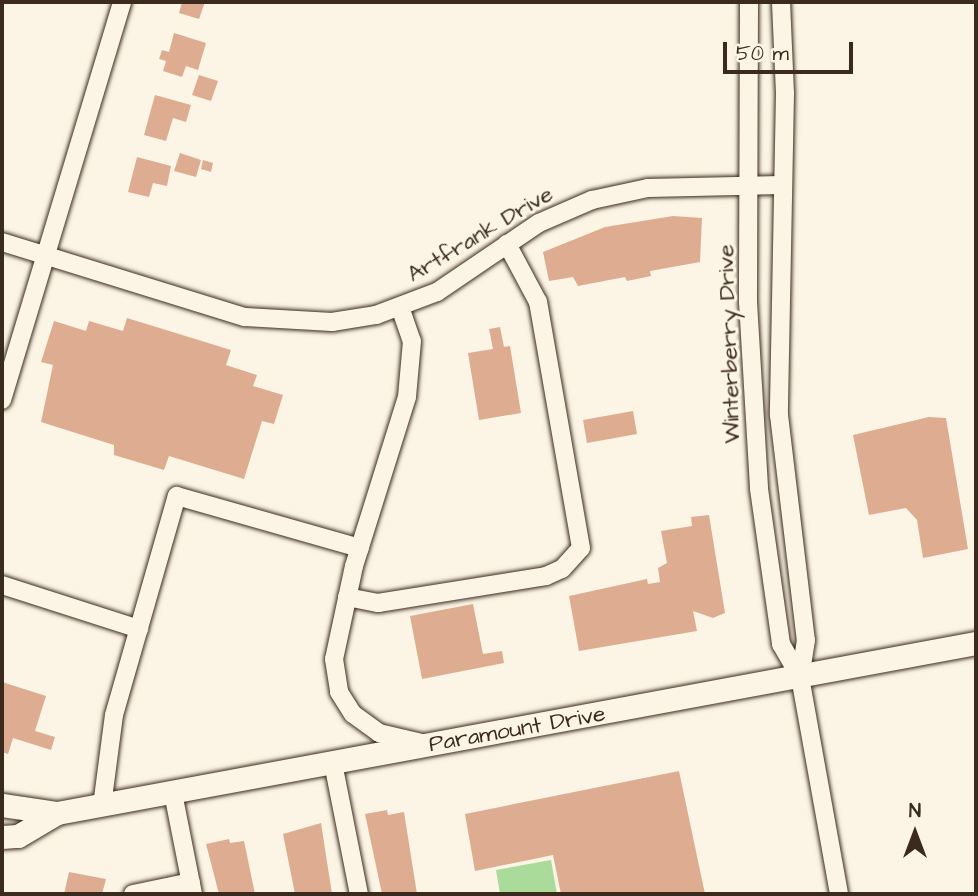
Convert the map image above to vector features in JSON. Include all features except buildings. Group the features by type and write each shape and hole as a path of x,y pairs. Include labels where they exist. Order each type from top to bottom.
{"main road":[{"name":"Paramount Drive","path":"2,805 57,813 102,806 976,643"},
{"name":"Paramount Drive","path":"2,837 18,836 57,813"}],"street":[{"path":"2,400 122,2"},
{"name":"Winterberry Drive","path":"749,2 750,366 759,489 781,645 800,677"},
{"name":"Winterberry Drive","path":"781,2 785,93 781,185 779,415 806,640 800,677 839,894"},
{"name":"Artfrank Drive","path":"2,242 267,320 332,322 400,307 456,281 507,244 556,214 610,195 648,188 781,185"},
{"path":"347,597 378,603 546,576 562,569 581,548 538,302 507,244"},
{"path":"400,307 412,341 407,397 360,548 334,659 344,703 379,733 430,745"},
{"path":"102,806 110,735 177,496 360,548"},
{"path":"2,585 138,629"},
{"path":"333,763 359,894"},
{"path":"133,894 192,888 173,793"}],"green space":[{"path":"551,860 557,894 500,894 496,870"}]}
